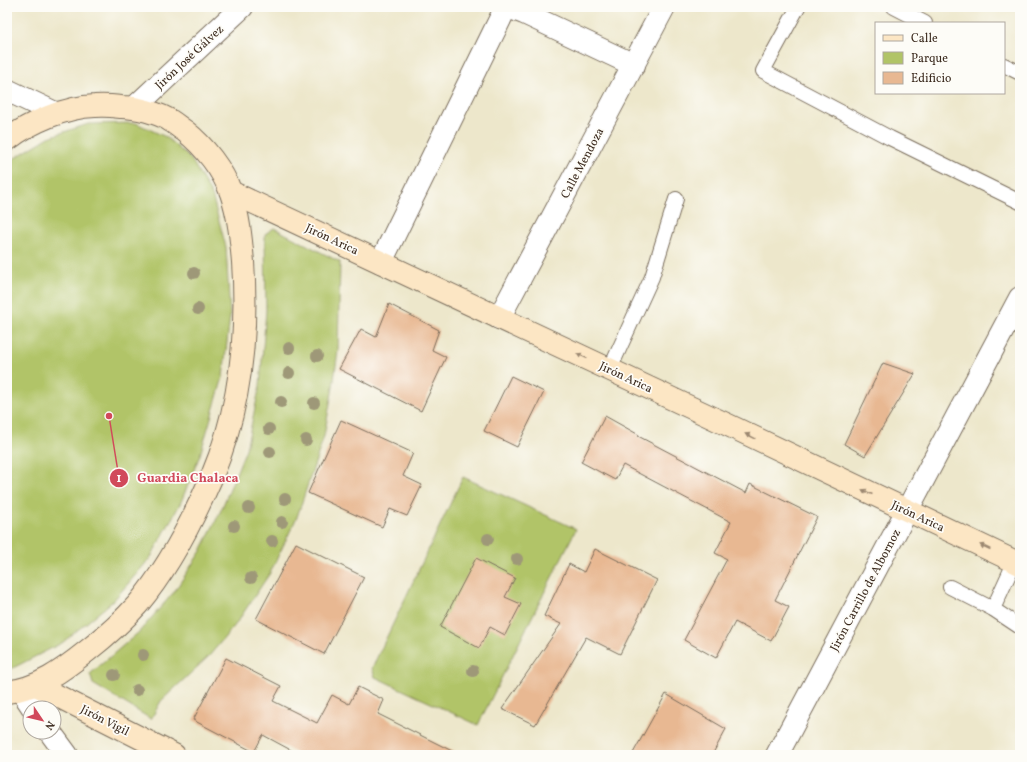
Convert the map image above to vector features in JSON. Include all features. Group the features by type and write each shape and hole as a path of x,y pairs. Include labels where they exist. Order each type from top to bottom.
{"main road":[{"path":"7,140 15,134 56,113 94,106 135,108 170,120 198,142 215,163 231,192 241,231 244,278 244,316 241,365 232,412 212,474 191,520 164,567 138,603 106,636 69,666 21,689"},
{"name":"Jirón Arica","path":"231,192 610,369 1017,562"},
{"name":"Jirón Vigil","path":"21,689 174,755"}],"street":[{"name":"Jirón José Gálvez","path":"135,108 242,7"},
{"name":"Calle Mendoza","path":"499,318 664,7"},
{"path":"381,262 516,8 634,65"},
{"path":"7,90 56,113"},
{"name":"Jirón Carrillo de Albornoz","path":"777,755 1020,298"},
{"path":"21,689 28,700"},
{"path":"56,740 67,755"}],"lane":[{"path":"798,7 763,71 883,134 1020,202"},
{"path":"894,7 923,22"},
{"path":"1005,66 1020,73"},
{"path":"610,369 652,277 676,198"},
{"path":"992,609 1017,562"},
{"path":"950,587 992,609 1020,626"}],"green space":[{"path":"136,123 166,137 191,159 212,195 226,247 230,316 223,377 200,455 181,502 151,557 113,601 62,643 7,671 7,165 13,159 49,137 88,124"},
{"path":"274,228 340,262 338,351 324,436 297,517 270,573 236,624 209,656 161,701 151,719 93,684 90,674 139,632 174,592 201,551 222,508 246,449 260,385 266,310 265,234"},
{"path":"463,477 576,529 478,725 375,677 372,668"}],"building":[{"path":"389,304 439,330 432,350 446,357 421,411 339,369 361,329 376,337"},
{"path":"883,363 915,374 865,456 844,444"},
{"path":"511,376 544,392 517,447 484,431"},
{"path":"605,416 639,435 638,436 746,493 750,484 817,517 775,600 789,607 771,641 735,622 716,658 684,640 727,559 715,553 731,522 623,465 615,480 581,462"},
{"path":"341,420 413,453 403,476 422,485 407,516 390,509 382,527 308,493"},
{"path":"296,543 364,577 324,654 256,619"},
{"path":"595,549 657,580 620,654 586,637 535,725 502,709 561,624 544,616 569,564 584,572"},
{"path":"476,558 515,578 505,597 521,604 505,635 490,627 479,648 440,627"},
{"path":"226,658 281,686 273,701 317,723 332,695 349,704 358,687 384,700 378,714 460,755 300,755 263,735 254,752 193,720"},
{"path":"666,694 726,729 712,755 632,755"}],"place":[{"name":"Guardia Chalaca","path":"109,416"}]}
